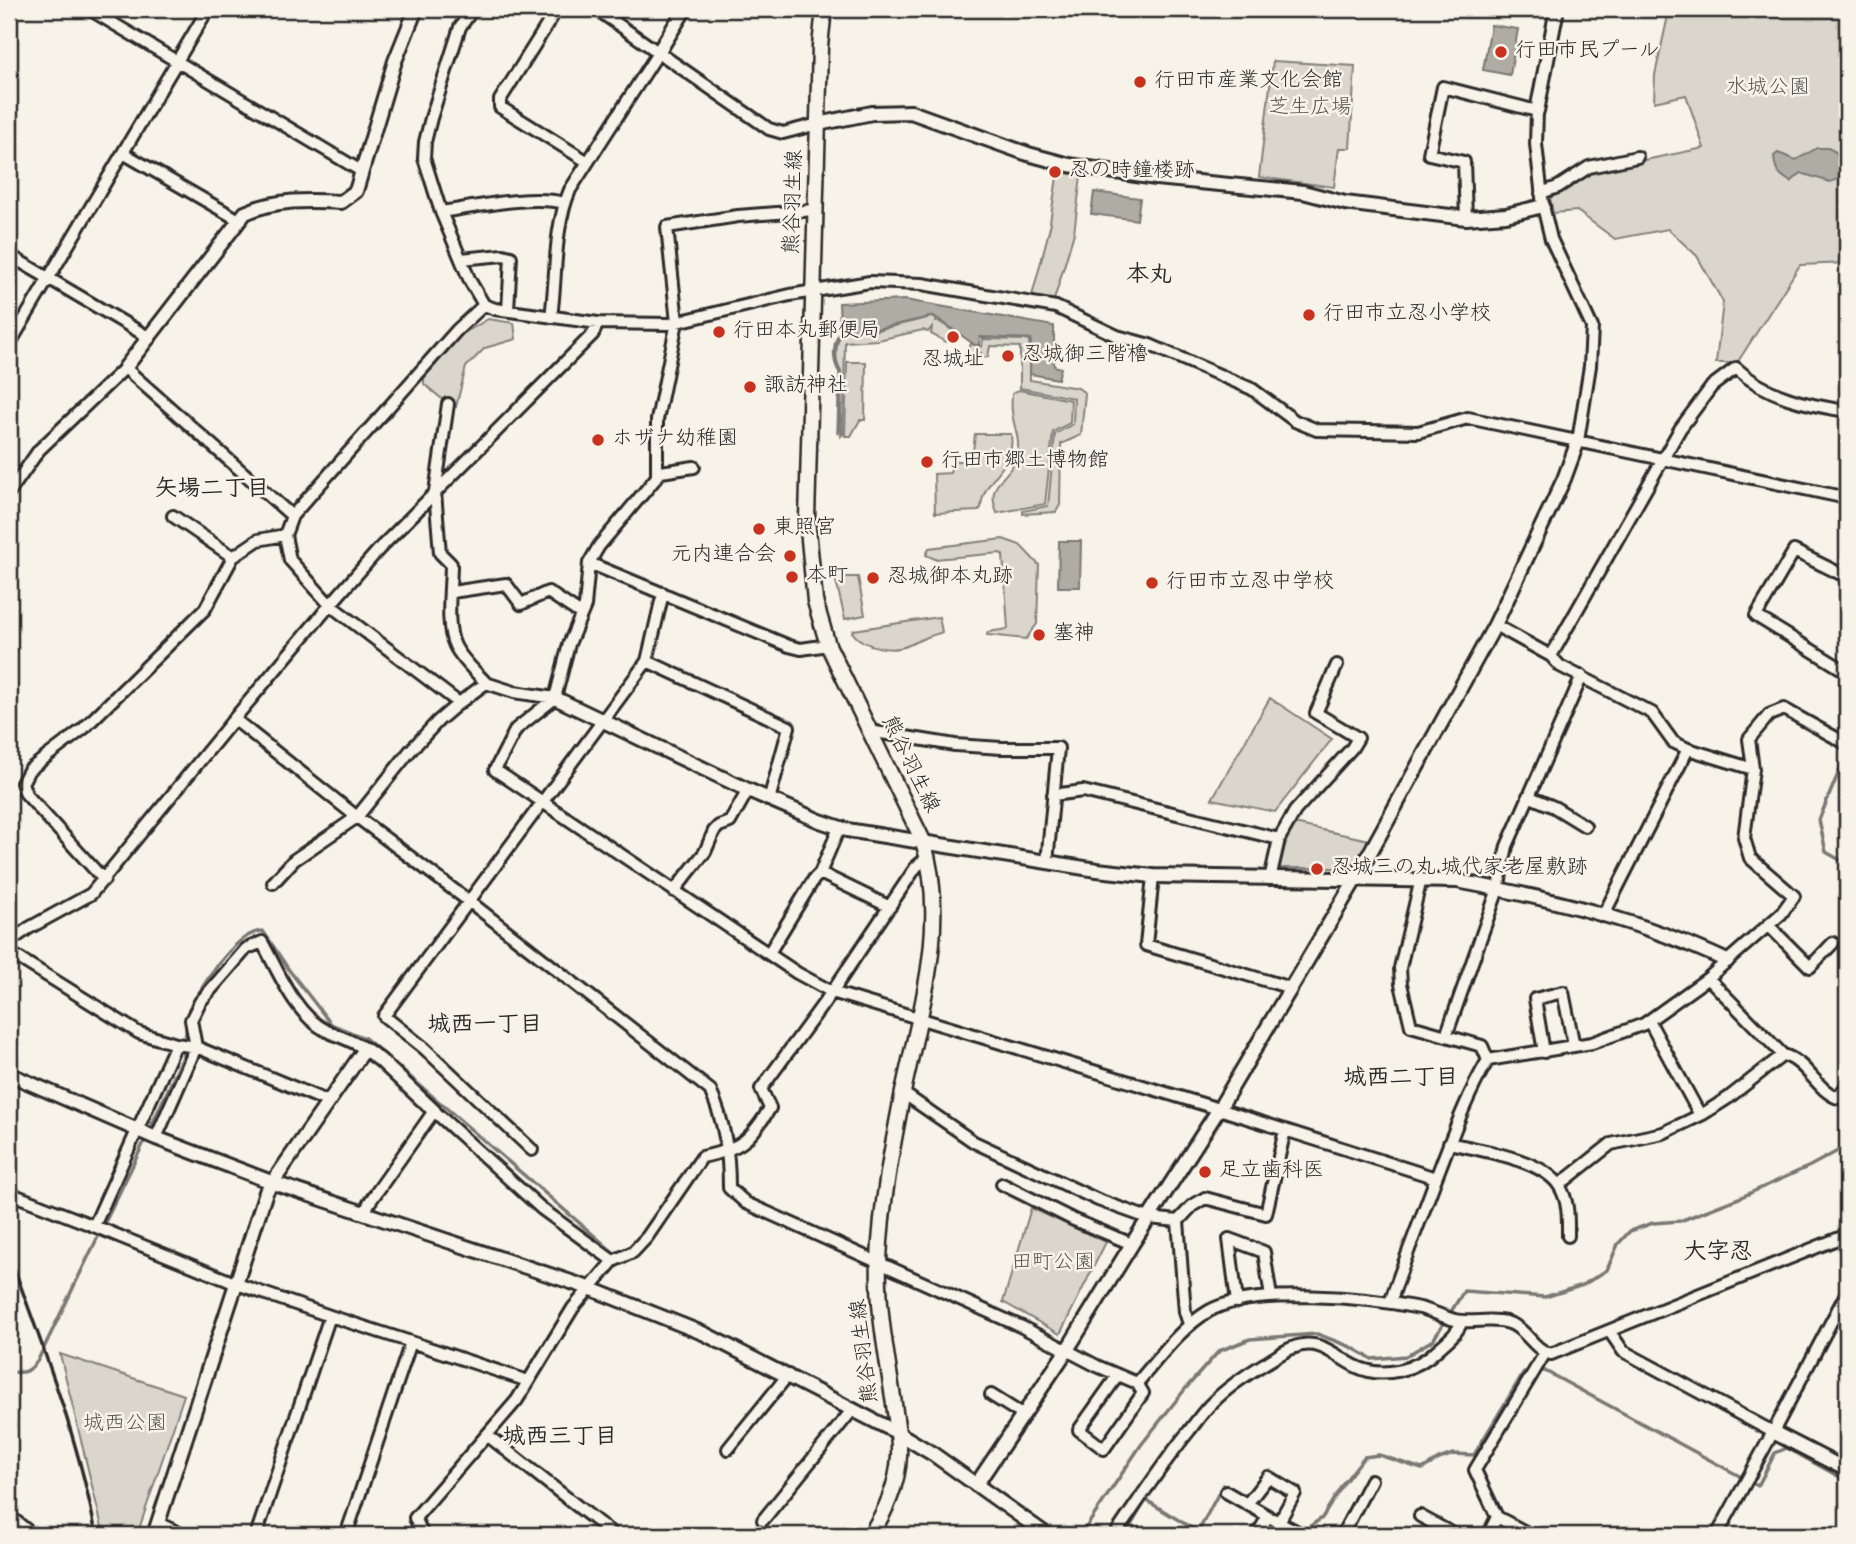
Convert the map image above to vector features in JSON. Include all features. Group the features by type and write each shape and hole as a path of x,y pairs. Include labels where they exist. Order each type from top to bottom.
{"main road":[{"name":"熊谷羽生線","path":"824,9 820,46 807,519 815,601 828,645 923,841 928,858 933,933 920,1017 903,1093 882,1213 879,1263 882,1318 900,1457 889,1501 870,1535"}],"street":[{"path":"89,9 361,171"},
{"path":"9,345 208,9"},
{"path":"9,493 39,450 125,368 245,213 260,206 313,200 341,202 356,191 395,61 416,9"},
{"path":"473,9 460,27 425,142 424,158 442,212 478,296 484,305 495,309 598,323 669,324 813,291 870,282 922,284 1056,307 1117,336 1150,345 1252,389 1295,421 1317,430 1418,432 1468,418 1847,498"},
{"path":"557,9 500,100 500,107 587,162"},
{"path":"596,9 776,132 783,133 872,113 911,112 1028,154 1069,165 1156,178 1303,192 1345,203 1466,218 1506,215 1542,200 1588,167 1637,157"},
{"path":"551,317 560,219 564,203 587,162 685,9"},
{"path":"976,1485 1067,1350 1219,1109 1356,880 1495,625 1564,479 1578,441 1590,366 1592,327 1551,239 1542,200 1536,144 1537,111 1557,9"},
{"path":"1466,218 1465,162 1429,154 1444,88 1537,111"},
{"path":"123,153 239,220"},
{"path":"442,212 505,203 552,200 564,203"},
{"path":"657,477 657,420 677,322 667,227 738,216 815,210"},
{"path":"9,255 150,338"},
{"path":"461,259 503,255 511,257 513,264 508,310"},
{"path":"459,703 330,605 290,560 285,535 292,516 457,330 484,305"},
{"path":"9,942 91,894 330,605 435,492 593,334 598,323"},
{"path":"125,368 292,516"},
{"path":"1551,656 1680,429 1712,386 1736,368 1777,395 1805,404 1847,411"},
{"path":"448,404 435,492 440,553 451,564 450,619 453,642 486,683 514,692 555,698 769,800 839,828 1047,862 1153,876 1457,881 1648,927 1727,961"},
{"path":"694,467 661,472 598,545 589,563 584,606 569,644 555,698 516,729 495,770 674,891 832,992 1436,1178"},
{"path":"173,516 233,557"},
{"path":"104,880 26,794 22,783 29,770 83,729 205,609 233,557 258,540 285,535"},
{"path":"1847,577 1794,551 1756,616 1847,672"},
{"path":"589,563 789,646 802,649 828,645"},
{"path":"452,592 506,584 521,604 548,593 581,614"},
{"path":"532,1150 424,1048 384,1016 647,661 663,593"},
{"path":"1495,625 1551,656 1560,666 1652,713 1673,741 1688,749 1753,769"},
{"path":"647,661 789,727 769,800"},
{"path":"1270,880 1279,839 1295,811 1358,738 1316,713 1338,665"},
{"path":"1446,1036 1498,889 1507,846 1582,676"},
{"path":"273,883 294,860 357,817 438,721 486,683"},
{"path":"1488,1060 1592,1043 1649,1021 1708,978 1781,914 1794,895 1750,858 1744,838 1753,769 1749,739 1769,715 1784,709 1847,744"},
{"path":"234,719 709,1090 720,1112 729,1152 729,1188 746,1203 1022,1327 1137,1383 1143,1393 1104,1449 1079,1430 1118,1375"},
{"path":"869,731 956,744 1002,748 1058,748 1047,862"},
{"path":"1603,916 1688,749"},
{"path":"674,891 705,852 714,831 730,822 748,790"},
{"path":"1053,795 1083,791 1279,839"},
{"path":"1528,796 1554,807 1585,826"},
{"path":"769,953 820,873 839,828"},
{"path":"423,1535 415,1518 491,1438 573,1308 589,1288 613,1261 633,1252 647,1237 702,1157 729,1152 755,1133 770,1108 761,1089 832,992 916,867 928,858"},
{"path":"820,873 890,906"},
{"path":"1153,876 1146,945 1291,988"},
{"path":"1421,879 1400,968 1411,1026 1482,1046 1488,1060"},
{"path":"1768,925 1811,967 1833,943"},
{"path":"156,1138 196,1047 191,1020 200,1002 246,949 262,942 303,1013 324,1030 354,1041 380,1059 542,1209 613,1261"},
{"path":"9,952 139,1033 196,1047 329,1102"},
{"path":"1708,978 1783,1055 1795,1058 1830,1096 1838,1098 1847,1085"},
{"path":"1544,1052 1535,999 1563,992 1574,1046"},
{"path":"1649,1021 1700,1115"},
{"path":"94,1226 176,1044"},
{"path":"183,1535 156,1529 266,1192 365,1049"},
{"path":"1559,1185 1611,1144 1663,1133 1700,1115 1728,1098 1783,1055"},
{"path":"1390,1303 1449,1143 1488,1060"},
{"path":"9,1074 156,1138 274,1182 589,1288 705,1334 898,1433 1047,1535"},
{"path":"903,1093 974,1142 1098,1200 1148,1218 1178,1221"},
{"path":"365,1213 369,1203 434,1111"},
{"path":"1189,1324 1185,1312 1178,1221 1192,1206 1206,1198 1265,1214 1284,1130"},
{"path":"1449,1143 1507,1156 1535,1167 1559,1185 1567,1206 1568,1236"},
{"path":"1002,1184 1074,1220 1132,1244"},
{"path":"9,1192 237,1283 528,1381"},
{"path":"1137,1383 1189,1324 1211,1309 1237,1302 1271,1297 1332,1297 1390,1303 1462,1321 1509,1323 1519,1327 1545,1353 1558,1352 1847,1234"},
{"path":"1237,1302 1229,1239 1264,1251 1271,1297"},
{"path":"1717,1535 1847,1292"},
{"path":"256,1535 330,1316"},
{"path":"1115,1535 1159,1470 1196,1422 1211,1404 1240,1379 1292,1348 1303,1346 1329,1349 1356,1367 1368,1371 1383,1373 1405,1370 1432,1356 1459,1328 1462,1321"},
{"path":"1610,1332 1623,1351 1847,1470"},
{"path":"346,1535 411,1342"},
{"path":"1531,1535 1497,1517 1475,1470 1545,1353"},
{"path":"728,1449 788,1375"},
{"path":"991,1395 1023,1415"},
{"path":"763,1520 853,1409"},
{"path":"491,1438 614,1535"},
{"path":"1247,1504 1268,1477 1294,1493 1279,1522"},
{"path":"1342,1535 1371,1480"},
{"path":"1226,1492 1304,1535"},
{"path":"1257,1535 1268,1516"},
{"path":"1420,1516 1455,1535"},
{"path":"9,1517 31,1535"},
{"path":"1488,1535 1497,1517"}],"green space":[{"name":"水城公園","path":"1667,9 1847,9 1847,263 1800,265 1737,363 1716,363 1723,302 1697,256 1668,229 1615,239 1577,211 1553,213 1550,198 1591,171 1704,148 1686,95 1654,102 1655,75 1669,11"},
{"name":"芝生広場","path":"1273,61 1355,66 1350,148 1339,148 1334,187 1259,177"},
{"path":"1058,171 1081,176 1074,233 1054,300 1032,296 1051,223"},
{"path":"932,317 952,330 946,342 931,334 932,327 928,332 923,330 878,340 845,342 841,436 841,372 836,350 844,330 873,331"},
{"path":"488,319 514,323 516,339 485,348 466,367 456,407 448,404 424,384 424,378 461,335"},
{"path":"983,339 1029,340 1030,380 1078,388 1085,393 1081,435 1061,444 1060,505 1056,512 1023,514 1023,511 1048,506 1055,434 1073,424 1074,398 1020,388 1020,347 990,346 988,357 982,357 981,353 978,356 965,355 971,344 982,347"},
{"path":"847,362 866,362 865,420 860,420 851,436 845,436"},
{"path":"1019,390 1071,400 1070,423 1053,432 1045,504 997,513 994,502 996,487 1010,470 1017,455 1012,394"},
{"path":"975,434 1011,434 1009,456 987,488 978,511 935,513 934,474 950,473 953,461 972,461"},
{"path":"1003,539 1020,545 1039,565 1037,624 1026,639 987,635 988,632 1008,629 1003,555 1000,553 935,559 926,555 929,548"},
{"path":"835,577 858,577 865,615 845,619"},
{"path":"939,617 942,632 902,647 870,645 852,632 854,630"},
{"path":"1270,698 1332,739 1275,812 1212,799"},
{"path":"1294,824 1369,840 1357,861 1344,868 1279,868 1287,838"},
{"name":"田町公園","path":"1031,1208 1106,1242 1060,1334 1003,1302"},
{"name":"城西公園","path":"60,1354 184,1395 137,1535 104,1535"}],"shaded area":[{"path":"1491,25 1518,29 1510,75 1483,70"},
{"path":"1817,148 1828,148 1836,152 1838,159 1842,161 1847,158 1847,176 1830,182 1801,173 1791,182 1778,172 1774,156 1778,153 1796,160"},
{"path":"1094,192 1140,198 1137,220 1091,214"},
{"path":"905,300 1054,326 1054,366 1061,368 1058,379 1030,374 1031,339 980,337 979,345 975,345 934,316 872,330 840,330 839,303"},
{"path":"1059,541 1081,541 1080,587 1058,587"}],"waterway":[{"path":"838,433 840,372 835,351 842,330"},
{"path":"1847,752 1819,820 1826,852 1847,864"},
{"path":"188,1016 189,1009 202,987 220,962 241,940 263,931 331,1024 365,1038 612,1251"},
{"path":"149,1131 183,1057 187,1024"},
{"path":"9,1372 26,1371 38,1360 146,1138"},
{"path":"1081,1535 1141,1445 1219,1351 1250,1339 1317,1334 1351,1347 1372,1359 1406,1356 1433,1340 1464,1291 1545,1297 1583,1285 1607,1270 1618,1244 1630,1231 1653,1223 1680,1221 1739,1198 1847,1146"},
{"path":"1537,1371 1545,1371 1758,1486 1775,1453 1787,1448 1847,1481"},
{"path":"1297,1527 1306,1529 1322,1518 1364,1457 1379,1455 1422,1469 1453,1454 1474,1455 1524,1372 1530,1372"},
{"path":"1125,1535 1146,1500 1198,1532 1223,1485 1229,1489"}],"railway":[{"path":"9,1254 70,1428 96,1535"}],"place":[{"name":"行田市民プール","path":"1501,52"},
{"name":"行田市産業文化会館","path":"1140,82"},
{"name":"忍の時鐘楼跡","path":"1055,172"},
{"name":"行田市立忍小学校","path":"1309,315"},
{"name":"行田本丸郵便局","path":"719,332"},
{"name":"忍城址","path":"953,337"},
{"name":"忍城御三階櫓","path":"1008,356"},
{"name":"諏訪神社","path":"750,387"},
{"name":"ホザナ幼稚園","path":"598,440"},
{"name":"行田市郷土博物館","path":"927,462"},
{"name":"東照宮","path":"759,529"},
{"name":"元内連合会","path":"790,556"},
{"name":"本町","path":"792,577"},
{"name":"忍城御本丸跡","path":"873,578"},
{"name":"行田市立忍中学校","path":"1152,583"},
{"name":"塞神","path":"1039,635"},
{"name":"忍城三の丸 城代家老屋敷跡","path":"1317,869"},
{"name":"足立歯科医","path":"1205,1172"}],"district":[{"name":"本丸","path":"1149,276"},
{"name":"矢場二丁目","path":"212,490"},
{"name":"城西一丁目","path":"485,1026"},
{"name":"城西二丁目","path":"1401,1079"},
{"name":"大字忍","path":"1718,1253"},
{"name":"城西三丁目","path":"560,1438"}]}
